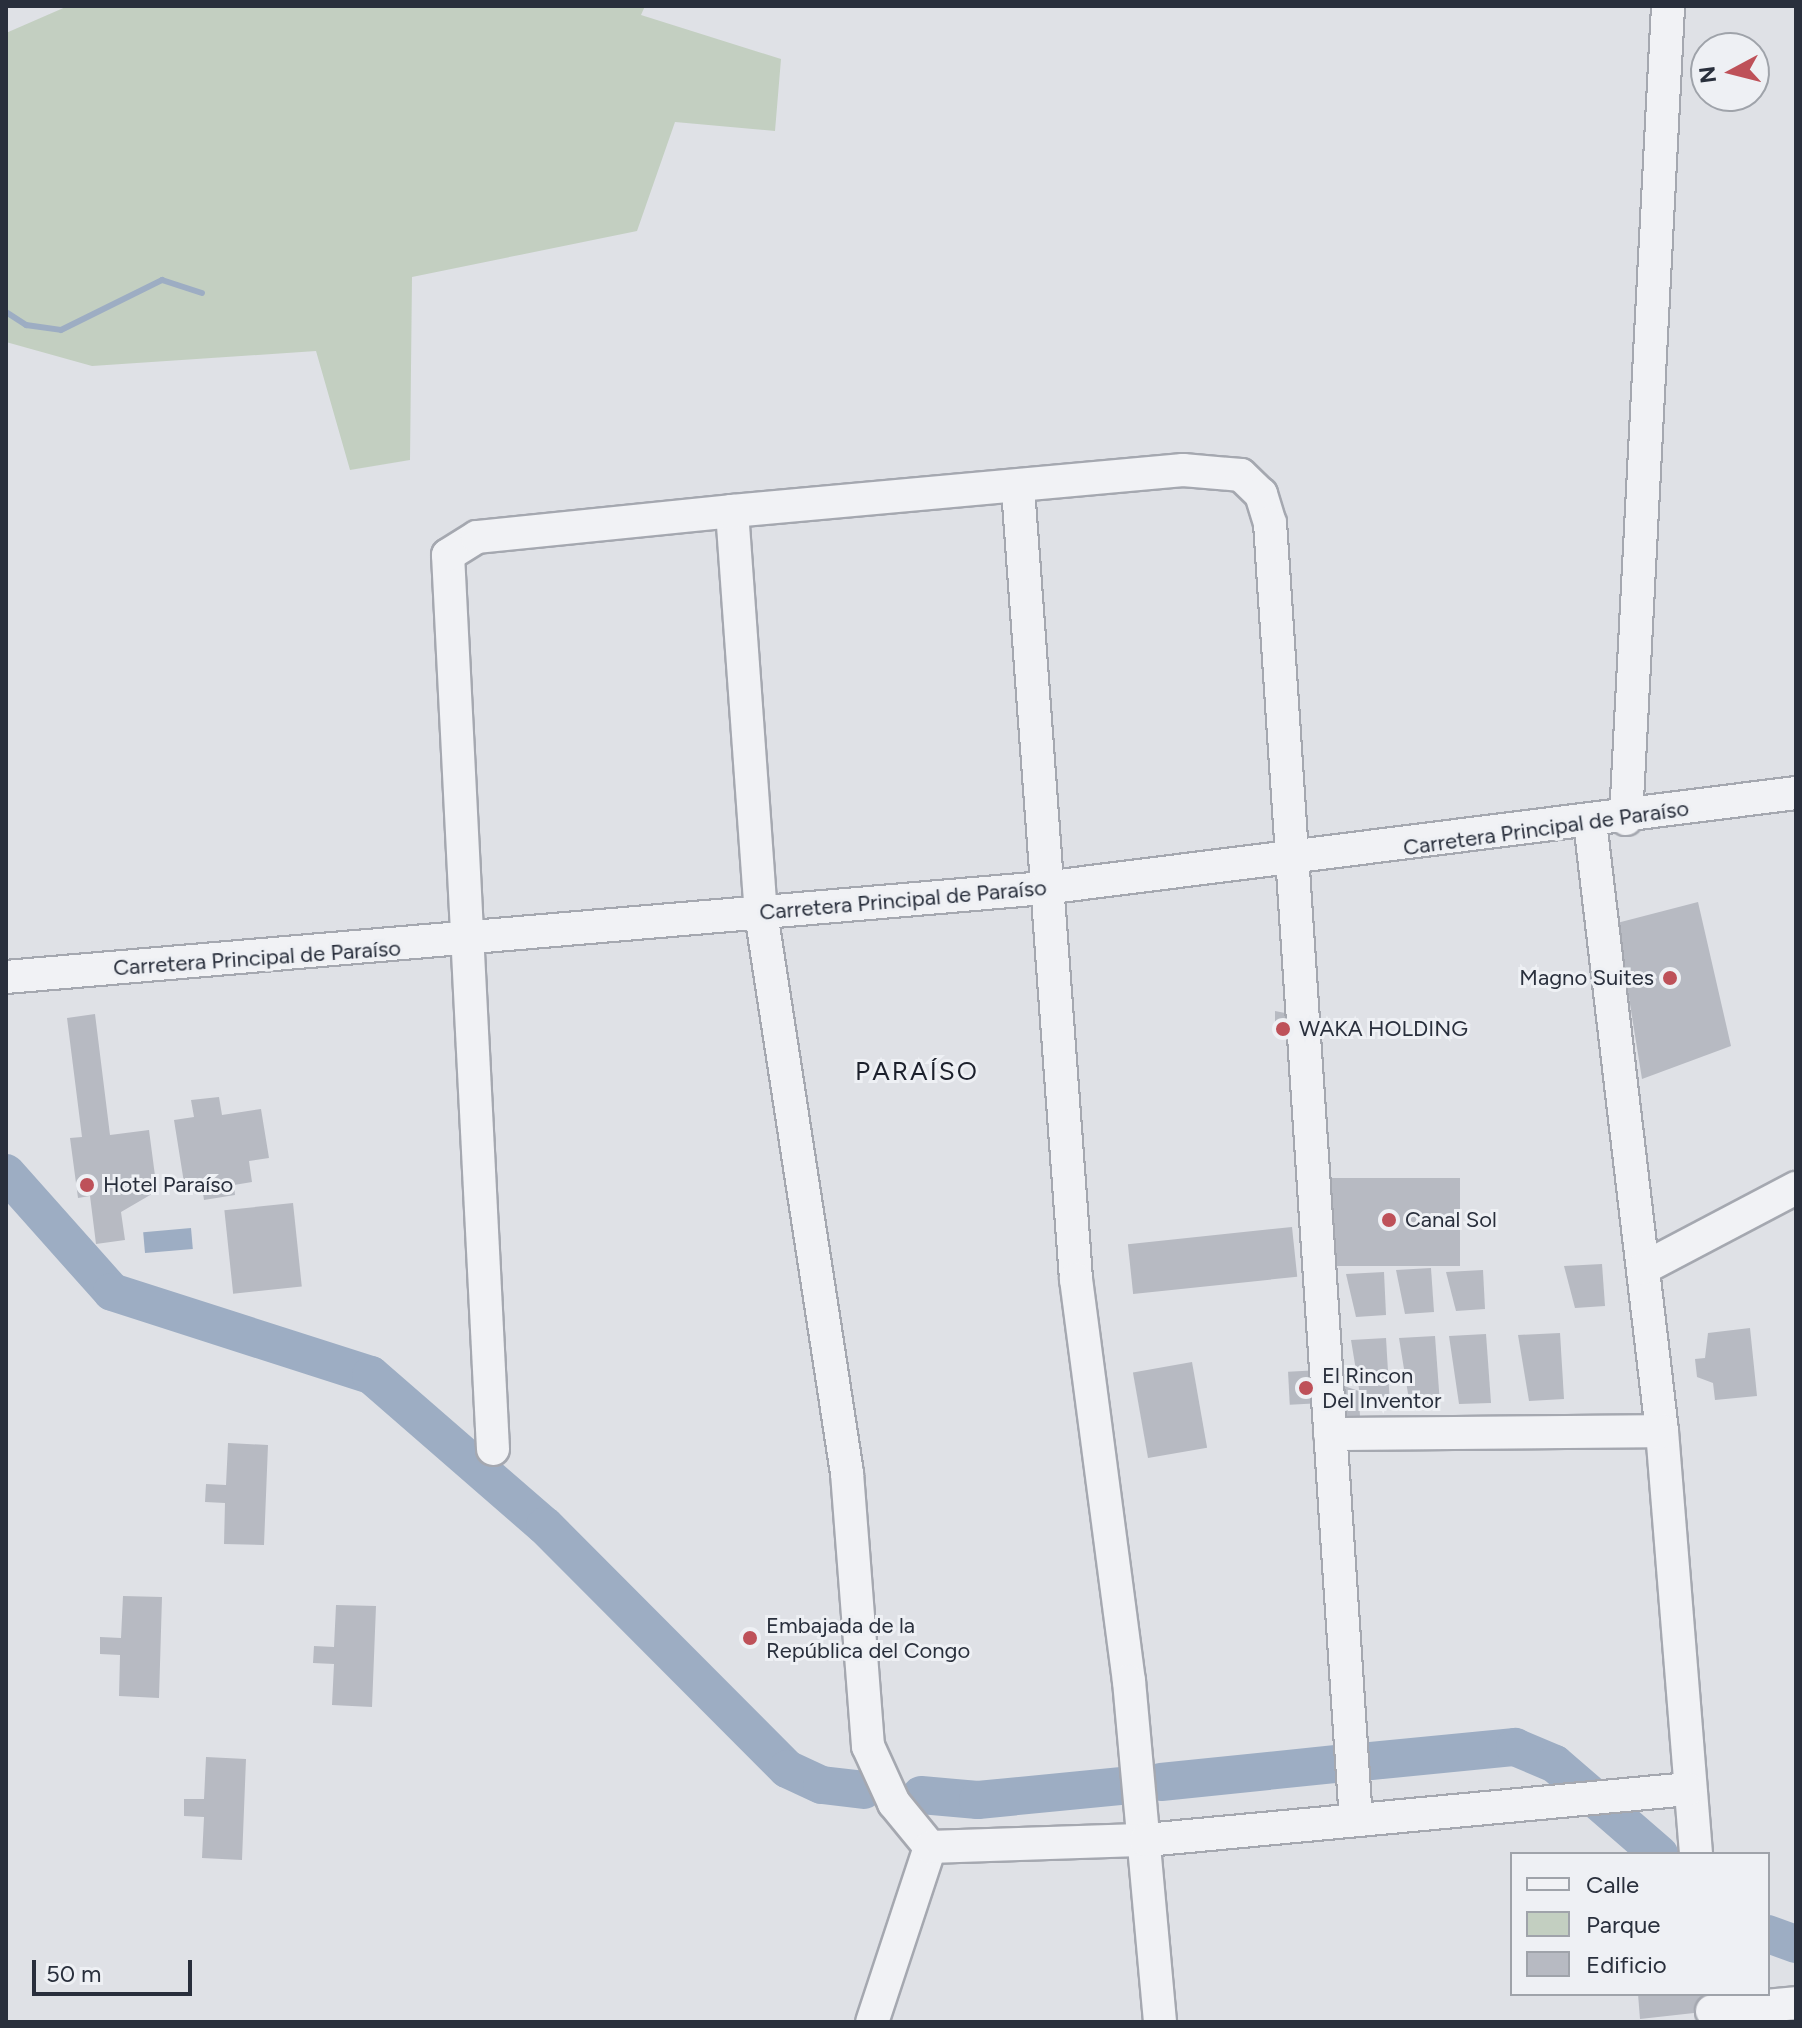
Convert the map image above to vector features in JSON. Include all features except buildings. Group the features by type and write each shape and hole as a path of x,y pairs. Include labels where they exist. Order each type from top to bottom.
{"street":[{"path":"1626,819 1668,6"},
{"path":"493,1449 472,942 448,555 477,537 732,511 1018,489 1214,468 1241,475 1261,494 1270,523 1290,862 1356,1820"},
{"path":"1018,489 1044,888 1076,1279 1146,1840 1160,2022"},
{"path":"732,511 761,913 847,1473 868,1746 894,1803 930,1847"},
{"name":"Carretera Principal de Paraíso","path":"6,977 472,942 1044,888 1290,862 1626,819 1796,793"},
{"path":"1590,822 1662,1431 1696,1852"},
{"path":"1644,1268 1796,1188"},
{"path":"1330,1434 1662,1431"},
{"path":"930,1847 1146,1840 1689,1789"},
{"path":"872,2022 930,1847"},
{"path":"1712,2009 1796,2003"}],"green space":[{"path":"68,6 645,6 641,15 781,59 775,131 675,122 637,231 412,277 410,460 350,470 316,351 92,366 6,342 6,33"}],"water":[{"path":"191,1228 193,1249 145,1253 143,1232"}],"waterway":[{"path":"6,312 26,325 61,330 162,280 202,293"},
{"path":"6,1173 112,1292 371,1375 545,1526 787,1769 822,1785 864,1790"},
{"path":"1371,1761 1515,1747 1555,1764 1657,1852"},
{"path":"1161,1782 1334,1764"},
{"path":"921,1795 978,1800 1122,1786"},
{"path":"1770,1935 1796,1944"}],"place":[{"name":"Magno Suites","path":"1670,978"},
{"name":"WAKA HOLDING","path":"1283,1029"},
{"name":"Hotel Paraíso","path":"87,1185"},
{"name":"Canal Sol","path":"1389,1220"},
{"name":"El Rincon Del Inventor","path":"1306,1388"},
{"name":"Embajada de la República del Congo","path":"750,1638"}],"district":[{"name":"PARAÍSO","path":"917,1072"}]}
